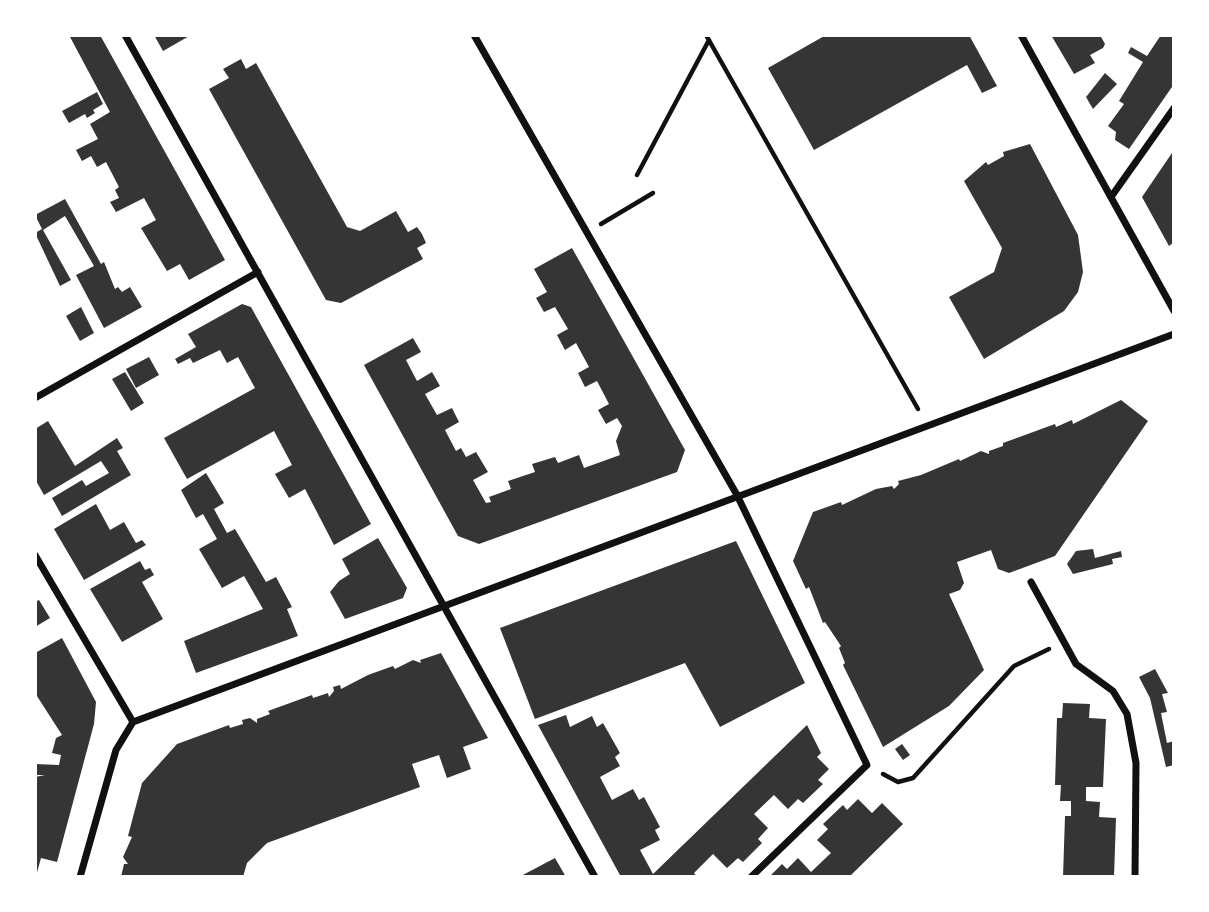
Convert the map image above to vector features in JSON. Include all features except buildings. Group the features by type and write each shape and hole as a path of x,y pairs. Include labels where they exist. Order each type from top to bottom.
{"street":[{"path":"125,35 595,877"},
{"path":"474,35 737,495 867,765 751,877"},
{"path":"1021,35 1174,312"},
{"path":"1111,197 1174,108"},
{"path":"35,398 258,272"},
{"path":"80,877 116,750 133,722 1174,334"},
{"path":"35,555 133,722"},
{"path":"1031,582 1076,664 1113,691 1127,714 1136,763 1135,877"}],"path":[{"path":"637,175 708,37"},
{"path":"708,37 927,425"},
{"path":"591,230 653,193"},
{"path":"867,765 898,782 913,778 1014,666 1063,641"}]}
